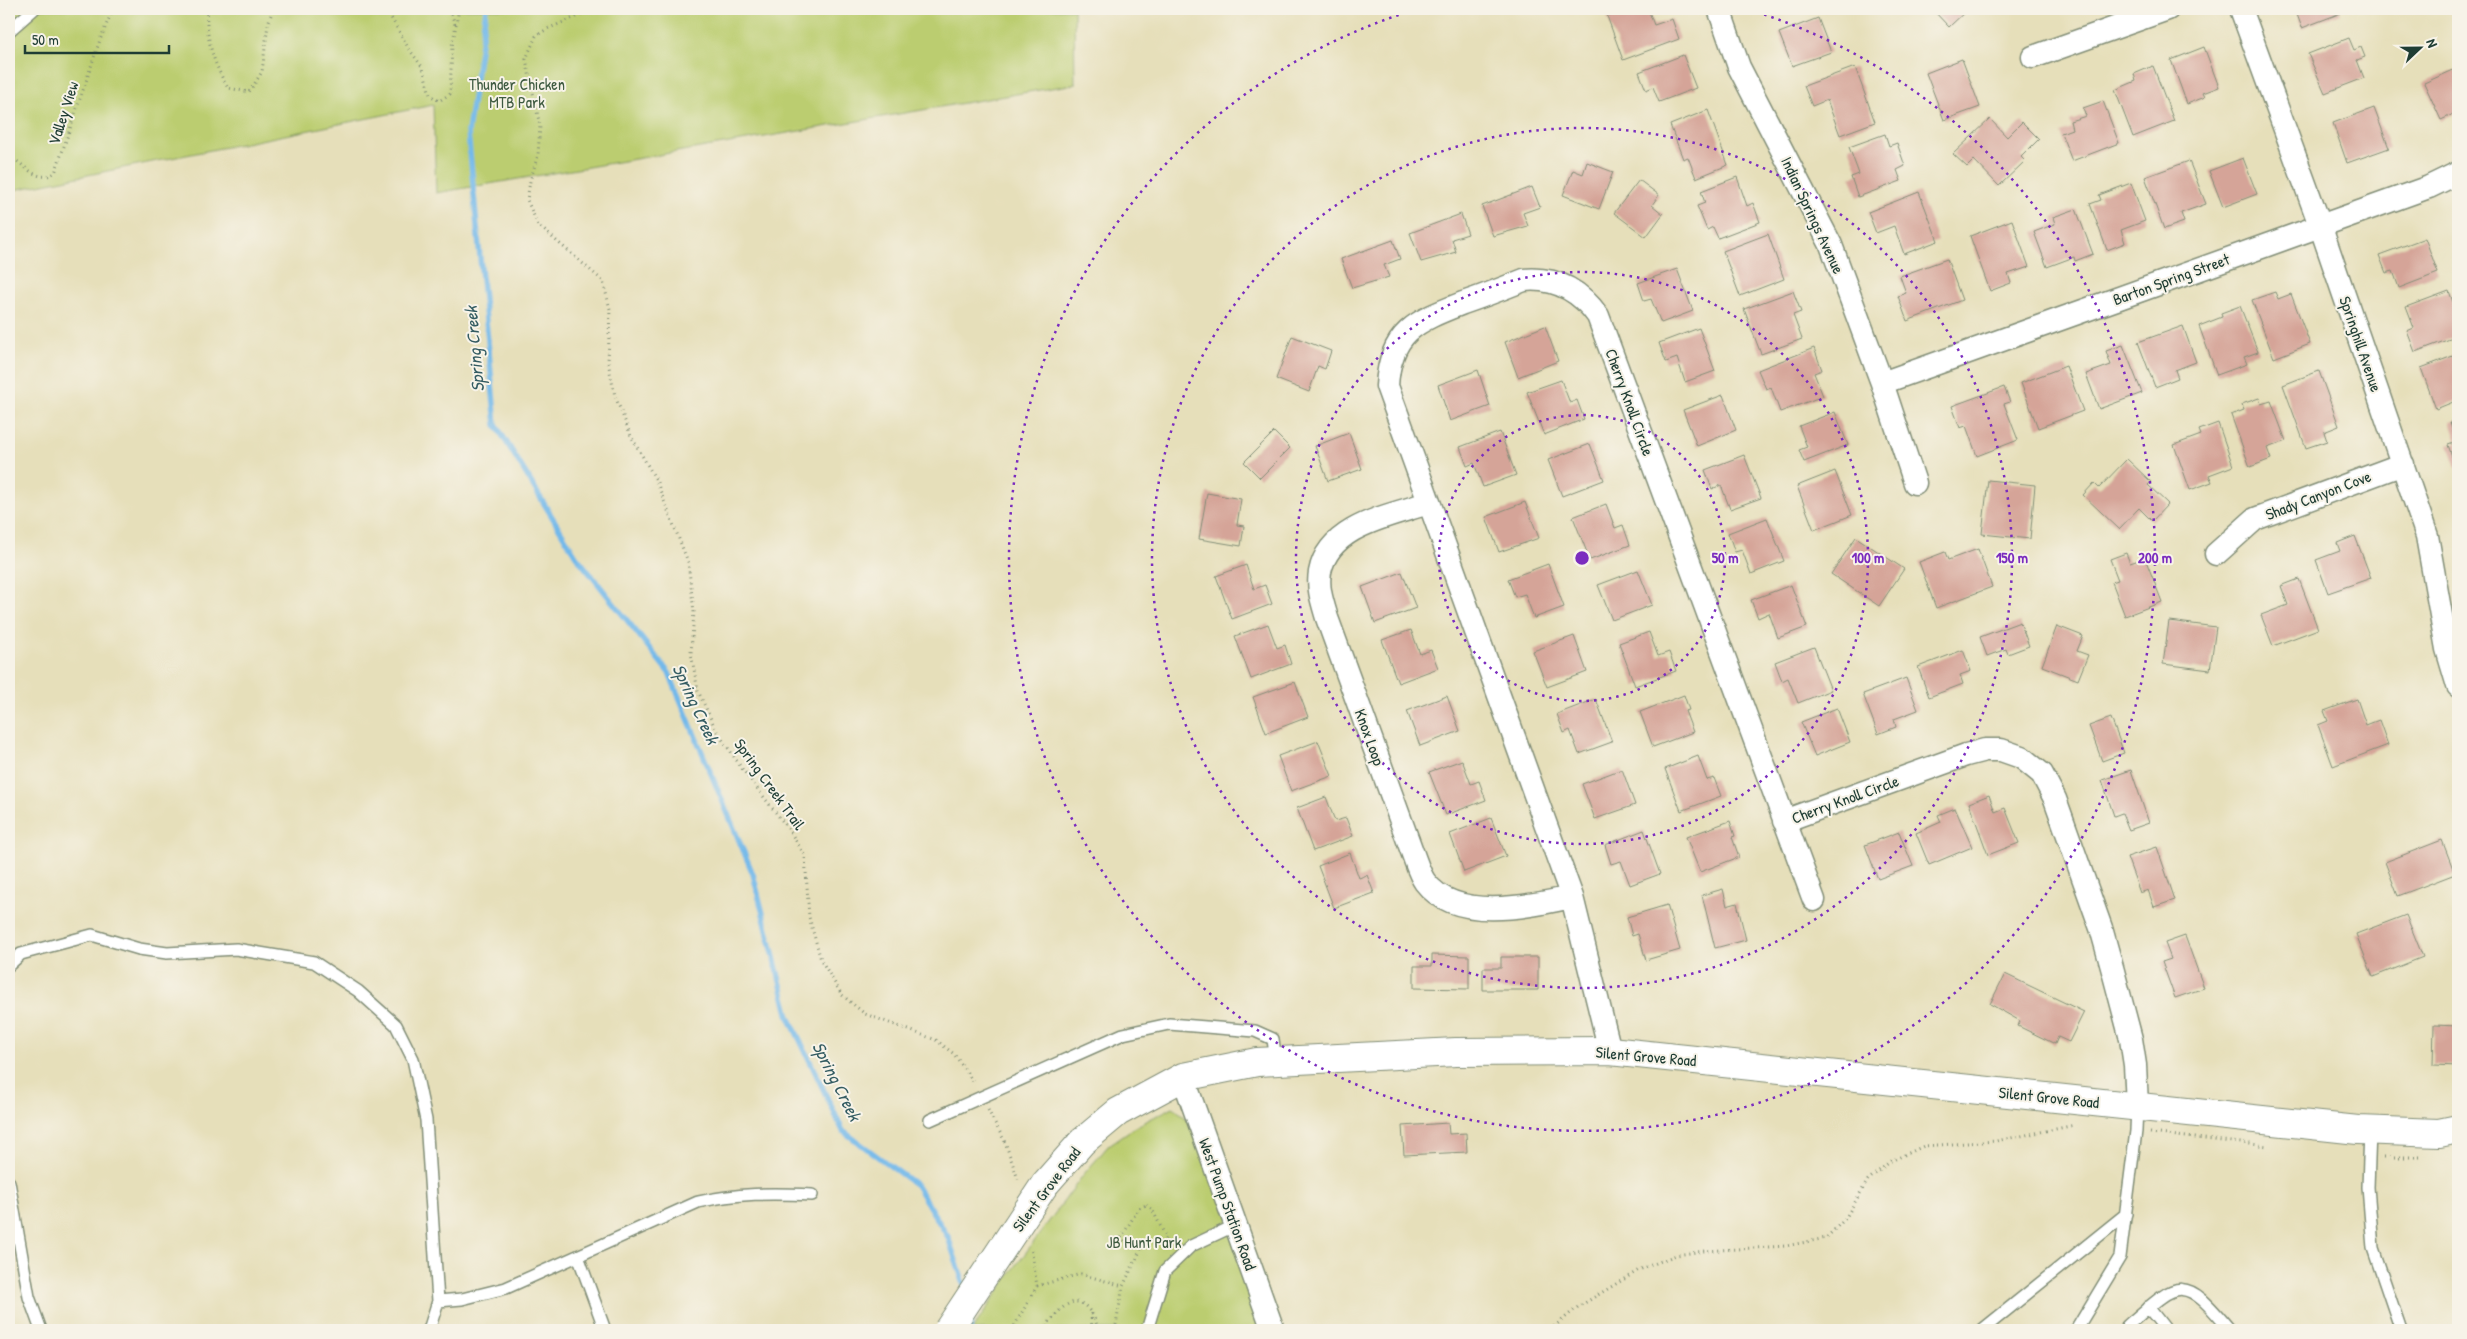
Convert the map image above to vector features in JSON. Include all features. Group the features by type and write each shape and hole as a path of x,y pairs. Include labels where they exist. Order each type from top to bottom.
{"street":[{"name":"Indian Springs Avenue","path":"1719,9 1739,67 1831,245 1882,384 1915,483"},
{"path":"2033,57 2168,9"},
{"name":"Springhill Avenue","path":"2242,9 2320,225 2427,536 2453,647 2458,686"},
{"name":"Barton Spring Street","path":"1882,384 2320,225 2429,188 2458,172"},
{"name":"Cherry Knoll Circle","path":"1610,1051 1572,897 1428,503 1388,386 1388,368 1393,353 1405,334 1423,319 1524,280 1541,278 1572,289 1588,302 1598,316 1784,821 1966,755 1985,750 2001,750 2020,757 2042,774 2055,799 2104,936 2131,1039 2135,1065 2137,1105"},
{"name":"Shady Canyon Cove","path":"2216,554 2255,519 2403,464"},
{"name":"Knox Loop","path":"1428,503 1364,525 1344,535 1332,547 1320,573 1320,594 1326,618 1414,858 1425,882 1444,898 1478,907 1495,909 1536,905 1572,897"},
{"path":"1784,821 1814,900"},
{"name":"Silent Grove Road","path":"948,1330 1033,1186 1082,1142 1118,1112 1183,1077 1256,1062 1456,1052 1610,1051 2370,1131 2439,1133 2458,1129"},
{"name":"West Pump Station Road","path":"1183,1077 1273,1330"}],"lane":[{"path":"9,31 34,9"},
{"path":"9,964 22,954 92,935 139,949 167,953 236,949 314,962 358,991 396,1025 413,1060 426,1120 438,1301 428,1330"},
{"path":"930,1120 1122,1034 1170,1024 1255,1031 1273,1039 1276,1062"},
{"path":"2076,1330 2120,1257 2137,1105"},
{"path":"2370,1131 2368,1187 2374,1248 2401,1330"},
{"path":"9,1182 29,1297 41,1330"},
{"path":"438,1301 462,1299 506,1288 698,1202 730,1195 774,1193 812,1195"},
{"path":"1982,1330 2126,1214"},
{"path":"1147,1330 1165,1271 1191,1246 1236,1225"},
{"path":"578,1256 605,1330"},
{"path":"2126,1330 2127,1326 2148,1307 2174,1289 2189,1289 2203,1299 2230,1330"},
{"path":"2148,1307 2166,1330"}],"path":[{"name":"Valley View","path":"9,156 36,176 47,177 55,173 100,40 113,9"},
{"path":"207,9 206,22 216,69 228,88 249,92 262,72 268,24 273,9"},
{"path":"389,9 389,14 409,49 423,68 430,95 439,101 450,94 458,9"},
{"path":"450,9 456,28"},
{"name":"Spring Creek Trail","path":"595,9 547,29 536,36 526,59 540,126 538,155 530,181 528,200 538,225 603,280 610,309 608,362 615,396 631,436 656,480 688,562 694,612 691,653 698,691 716,730 743,770 790,831 805,856 809,917 822,960 842,995 865,1014 936,1040 954,1054 972,1078 1004,1142 1033,1186"},
{"path":"1550,1330 1578,1307 1631,1275 1676,1255 1704,1251 1786,1246 1826,1238 1845,1219 1868,1180 1891,1161 1924,1146 1996,1141 2048,1129 2081,1126"},
{"path":"2161,1135 2278,1147"},
{"path":"1146,1205 1153,1211 1166,1238 1162,1244 1143,1245 1128,1244 1121,1238 1138,1208 1146,1205"},
{"path":"1012,1330 1037,1286 1030,1242"},
{"path":"1115,1330 1123,1286 1143,1245"},
{"path":"1037,1286 1081,1274 1123,1286"},
{"path":"1043,1330 1065,1306 1074,1300 1080,1301 1096,1320 1098,1330"},
{"path":"1090,1313 1092,1330"}],"green space":[{"name":"Thunder Chicken MTB Park","path":"9,9 1074,9 1075,84 436,193 433,105 9,191"},
{"name":"JB Hunt Park","path":"1173,1107 1194,1125 1232,1224 1260,1330 972,1330 1013,1270 1084,1174 1109,1145 1135,1127"}],"building":[{"path":"1626,9 1648,9 1654,25 1672,19 1679,39 1623,60 1607,16"},
{"path":"1932,9 1968,9 1949,27"},
{"path":"2295,9 2339,9 2341,13 2302,28"},
{"path":"1818,18 1831,52 1792,66 1779,33"},
{"path":"2349,38 2354,50 2361,47 2365,57 2357,60 2364,78 2325,93 2308,54"},
{"path":"2204,47 2219,87 2203,93 2205,97 2187,104 2171,60"},
{"path":"1683,55 1696,88 1659,102 1653,87 1646,90 1639,72"},
{"path":"1962,59 1980,107 1944,120 1926,73"},
{"path":"2153,66 2174,121 2133,137 2115,90 2136,81 2134,74"},
{"path":"1855,67 1875,122 1840,135 1827,100 1812,106 1804,86"},
{"path":"2458,68 2458,112 2441,120 2424,83"},
{"path":"2103,101 2119,143 2072,161 2061,133 2072,129 2070,121 2086,116 2083,108"},
{"path":"2374,108 2389,148 2347,163 2333,123"},
{"path":"1708,110 1728,165 1696,178 1688,157 1683,159 1670,125"},
{"path":"1990,119 2007,137 2022,122 2039,139 2021,157 2025,161 1999,186 1974,160 1967,167 1953,154"},
{"path":"1885,134 1889,146 1897,143 1905,166 1897,170 1901,181 1858,197 1851,177 1859,174 1849,147"},
{"path":"2243,158 2257,194 2223,207 2209,171"},
{"path":"2189,161 2206,204 2181,213 2184,222 2164,229 2145,177"},
{"path":"1587,162 1613,172 1599,209 1563,195 1573,170 1583,174"},
{"path":"1737,177 1747,206 1753,203 1760,222 1718,238 1713,227 1707,230 1697,206 1705,203 1701,191"},
{"path":"1639,180 1659,195 1652,205 1663,214 1646,237 1614,213"},
{"path":"2131,183 2145,221 2121,230 2125,243 2107,250 2090,204 2101,200 2099,195"},
{"path":"1532,187 1540,207 1523,213 1528,226 1493,236 1482,206"},
{"path":"1919,192 1938,241 1904,254 1894,226 1876,233 1868,212"},
{"path":"2076,209 2093,254 2075,261 2074,257 2047,267 2034,232 2055,224 2053,217"},
{"path":"1461,214 1468,234 1452,239 1456,252 1421,262 1410,233"},
{"path":"2012,220 2029,267 2008,274 2011,283 1990,291 1970,236"},
{"path":"1768,234 1784,279 1740,296 1723,251"},
{"path":"2425,238 2438,273 2399,288 2393,271 2386,273 2379,255"},
{"path":"1393,240 1400,259 1384,265 1389,277 1352,288 1341,259"},
{"path":"1947,259 1962,300 1907,321 1898,296 1906,293 1900,276"},
{"path":"1677,269 1693,311 1661,323 1651,299 1644,301 1638,283"},
{"path":"1793,291 1801,312 1793,315 1802,339 1761,354 1744,309"},
{"path":"2449,291 2458,316 2458,336 2415,352 2407,331 2414,328 2406,307"},
{"path":"2275,292 2278,299 2291,294 2310,344 2274,358 2252,300"},
{"path":"2240,306 2258,352 2244,357 2247,364 2217,375 2199,326 2222,317 2221,313"},
{"path":"1545,326 1558,361 1518,377 1505,342"},
{"path":"2183,326 2196,362 2175,370 2178,378 2155,387 2138,342"},
{"path":"1699,328 1715,371 1685,382 1677,358 1666,362 1659,343"},
{"path":"1292,336 1331,351 1325,369 1318,366 1309,392 1276,379"},
{"path":"2123,345 2142,393 2099,409 2086,374 2111,365 2106,351"},
{"path":"1814,348 1822,370 1814,373 1823,396 1780,412 1771,387 1766,389 1758,370"},
{"path":"2458,354 2458,400 2436,409 2421,368"},
{"path":"2066,366 2083,411 2038,428 2021,383"},
{"path":"1478,370 1490,406 1450,421 1438,385"},
{"path":"2319,371 2339,426 2324,432 2327,441 2306,448 2283,385"},
{"path":"1561,380 1570,403 1577,400 1584,419 1544,435 1527,392"},
{"path":"2004,387 2010,402 2004,404 2018,440 1977,456 1966,426 1960,428 1952,406"},
{"path":"1723,395 1736,430 1697,446 1683,410"},
{"path":"2259,398 2261,404 2271,401 2286,441 2267,448 2271,459 2250,467 2231,415 2244,410 2242,404"},
{"path":"1835,412 1848,445 1804,462 1799,450 1807,447 1799,426"},
{"path":"2458,420 2458,466 2456,467 2448,445 2457,442 2450,422"},
{"path":"2218,423 2233,466 2209,475 2212,482 2190,490 2174,445 2201,435 2199,430"},
{"path":"1274,432 1290,448 1260,478 1244,462"},
{"path":"1500,432 1516,475 1483,487 1474,463 1467,466 1460,447"},
{"path":"1349,433 1362,469 1328,481 1315,446"},
{"path":"1590,444 1604,480 1562,496 1548,460"},
{"path":"1744,455 1761,498 1730,509 1721,485 1712,489 1705,470"},
{"path":"2127,459 2151,482 2148,485 2168,504 2152,521 2139,508 2119,529 2083,495 2094,483 2099,488"},
{"path":"1835,471 1852,515 1814,530 1797,486"},
{"path":"1988,480 2035,485 2030,539 1982,534"},
{"path":"1207,493 1241,499 1237,525 1244,526 1241,546 1199,539"},
{"path":"1525,502 1539,538 1499,552 1486,517"},
{"path":"1606,504 1615,528 1623,525 1630,545 1590,560 1573,517"},
{"path":"1767,518 1784,561 1751,574 1742,550 1735,552 1728,533"},
{"path":"2355,536 2371,578 2328,593 2316,560 2340,551 2337,543"},
{"path":"1856,537 1904,569 1879,606 1831,574"},
{"path":"1978,549 1992,587 1936,608 1919,562 1945,552 1948,560"},
{"path":"2126,553 2130,563 2145,558 2162,602 2125,616 2112,582 2118,580 2110,559"},
{"path":"1548,564 1564,607 1534,618 1525,594 1515,597 1508,579"},
{"path":"1246,565 1254,589 1265,585 1272,604 1232,619 1216,576"},
{"path":"1638,570 1652,605 1612,620 1598,585"},
{"path":"1402,572 1416,608 1375,623 1362,587"},
{"path":"2299,579 2318,629 2273,646 2261,615 2288,605 2281,586"},
{"path":"1791,585 1807,627 1778,638 1769,613 1758,618 1751,600"},
{"path":"2169,621 2216,627 2210,670 2163,664"},
{"path":"2020,622 2029,646 2008,654 2006,649 1987,656 1980,637"},
{"path":"1268,624 1277,648 1285,645 1291,664 1251,679 1235,636"},
{"path":"2057,626 2083,636 2077,651 2088,655 2078,680 2042,666"},
{"path":"1411,630 1420,654 1431,650 1438,668 1398,683 1382,640"},
{"path":"1649,632 1658,656 1669,652 1676,671 1635,686 1619,643"},
{"path":"1574,636 1587,672 1547,687 1533,651"},
{"path":"1814,647 1831,690 1798,703 1788,678 1782,681 1775,662"},
{"path":"1963,650 1971,671 1960,675 1963,684 1929,697 1918,667"},
{"path":"1906,678 1918,710 1894,719 1896,727 1878,734 1863,694"},
{"path":"1295,682 1308,717 1266,733 1253,697"},
{"path":"1684,695 1689,710 1685,711 1693,732 1653,747 1640,712"},
{"path":"1447,696 1460,731 1420,746 1407,711"},
{"path":"1596,699 1612,742 1579,754 1570,730 1564,733 1557,714"},
{"path":"2357,699 2366,725 2379,720 2388,745 2333,766 2318,725 2328,721 2324,711"},
{"path":"1837,708 1850,742 1815,756 1801,722"},
{"path":"2111,718 2124,753 2102,761 2089,726"},
{"path":"1318,741 1332,776 1291,791 1278,756"},
{"path":"1698,756 1707,780 1714,778 1721,796 1681,811 1665,769"},
{"path":"1462,760 1471,784 1479,781 1486,800 1446,815 1429,772"},
{"path":"1622,769 1635,805 1595,819 1582,784"},
{"path":"2131,770 2149,823 2129,830 2122,813 2114,816 2102,780"},
{"path":"1989,795 1995,812 2005,808 2019,843 1988,855 1969,803"},
{"path":"1326,797 1335,821 1346,818 1353,836 1313,851 1297,808"},
{"path":"1955,808 1972,847 1929,865 1916,833 1941,822 1938,815"},
{"path":"1491,818 1506,856 1464,872 1450,834"},
{"path":"1730,821 1735,836 1732,837 1739,857 1700,872 1686,837"},
{"path":"1644,830 1660,874 1630,885 1621,861 1611,864 1605,845"},
{"path":"1899,832 1913,866 1878,879 1865,845"},
{"path":"2442,840 2455,874 2398,896 2385,862"},
{"path":"2157,847 2175,900 2154,907 2148,890 2140,893 2127,857"},
{"path":"1350,853 1359,878 1367,875 1374,893 1334,908 1318,866"},
{"path":"1723,889 1727,906 1737,903 1746,940 1715,948 1702,895"},
{"path":"1667,905 1680,950 1646,960 1638,934 1632,936 1627,917"},
{"path":"2406,915 2423,957 2373,977 2356,934"},
{"path":"2185,936 2204,988 2175,998 2162,962 2171,959 2165,943"},
{"path":"1432,955 1469,956 1469,989 1414,988 1414,966 1432,966"},
{"path":"1501,957 1538,957 1538,990 1483,990 1483,968 1501,968"},
{"path":"2005,974 2084,1012 2069,1042 2058,1037 2055,1044 2018,1026 2020,1021 1990,1004"},
{"path":"2434,1025 2458,1026 2458,1066 2433,1065"},
{"path":"1448,1123 1449,1134 1466,1133 1467,1152 1404,1155 1402,1126"}],"waterway":[{"name":"Spring Creek","path":"486,9 468,132 496,425 576,556 669,673 753,874 789,1017 843,1131 916,1185 948,1237 965,1287"},
{"name":"Spring Creek","path":"970,1330 972,1313"}]}
